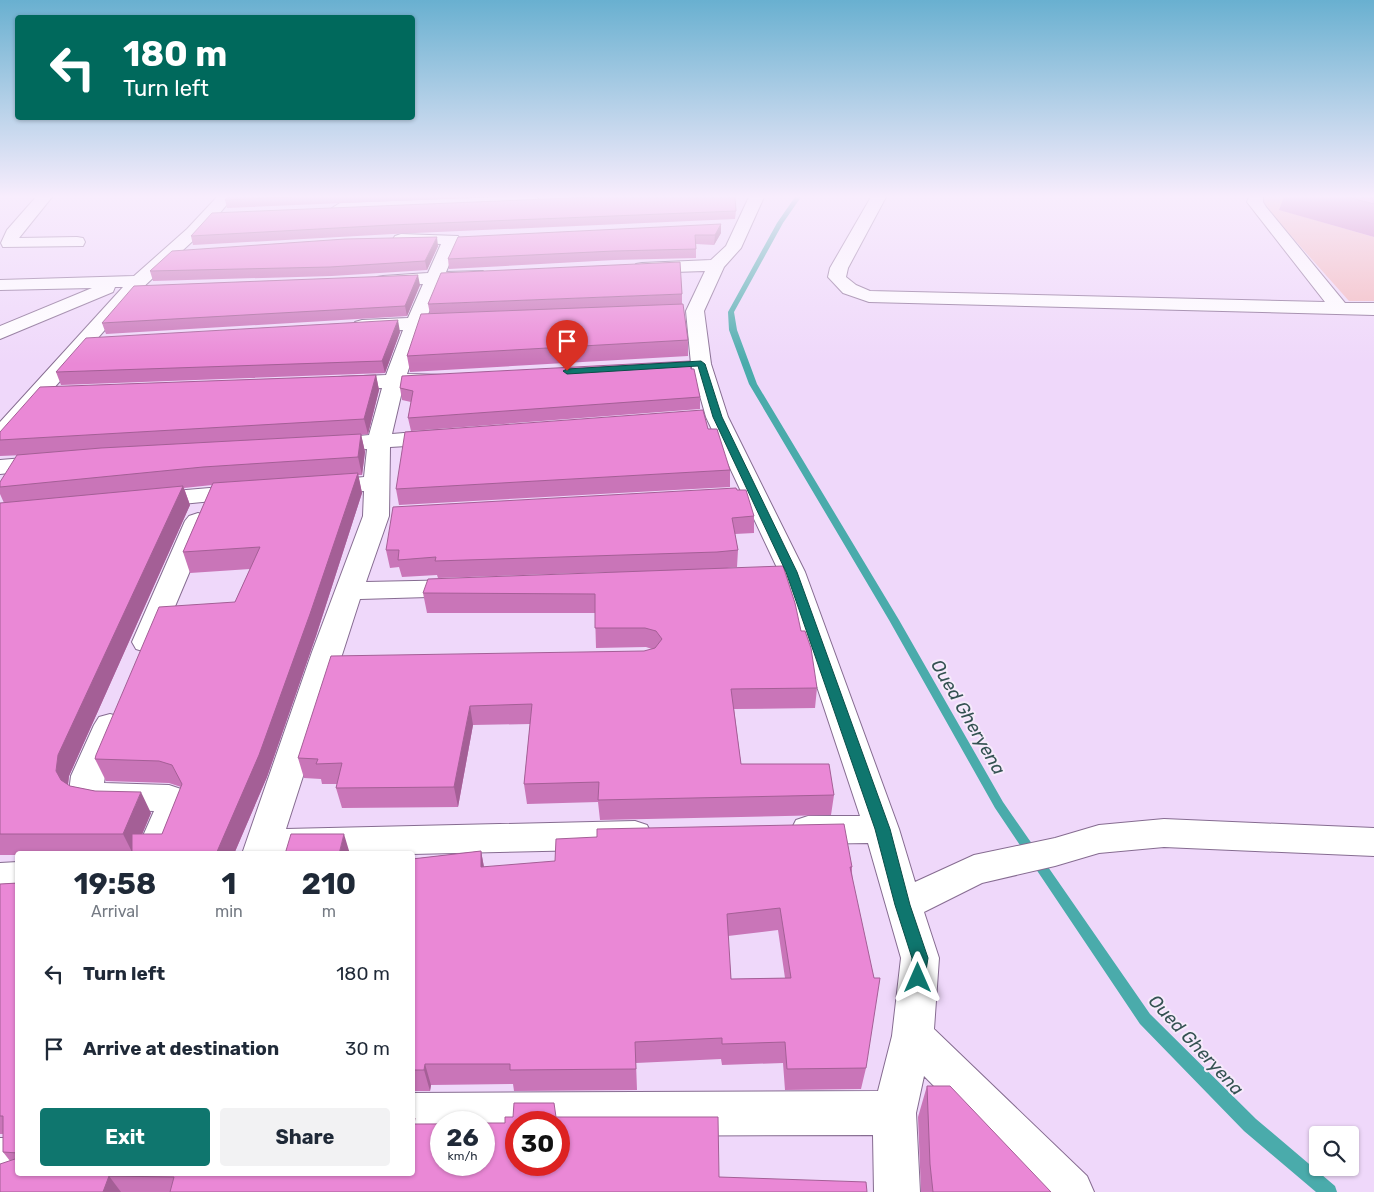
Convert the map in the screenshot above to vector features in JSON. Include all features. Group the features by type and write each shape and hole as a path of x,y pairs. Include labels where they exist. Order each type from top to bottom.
{"street":[{"path":"0,434 41,394 132,284 171,253 176,253"},
{"path":"449,253 433,278 395,381 379,442 376,483 386,515 349,591 262,849 663,834"},
{"path":"729,253 716,265 685,312 691,364 707,418 744,495 778,573 882,829 920,958 913,1036 894,1113 897,1192"},
{"path":"847,253 839,268 837,277 843,286 857,294 875,298 1374,309"},
{"path":"1294,253 1339,308"},
{"path":"624,267 716,265"},
{"path":"369,281 491,274"},
{"path":"0,333 132,284"},
{"path":"0,285 132,284 160,288"},
{"path":"348,327 473,320"},
{"path":"84,343 113,341"},
{"path":"316,384 454,378"},
{"path":"41,394 70,392"},
{"path":"302,446 459,436"},
{"path":"0,467 69,461"},
{"path":"298,488 376,483"},
{"path":"124,503 268,490"},
{"path":"135,667 209,494"},
{"path":"349,591 488,587"},
{"path":"323,664 352,663"},
{"path":"119,703 88,776 86,792 90,796 169,798 173,806 154,851"},
{"path":"773,831 882,829"},
{"path":"903,905 974,870 1055,852 1099,839 1164,833 1374,842"},
{"path":"0,878 15,877"},
{"path":"913,1036 1071,1192"},
{"path":"415,1115 894,1113"},
{"path":"0,1160 15,1160"}],"shaded area":[{"path":"1306,253 1374,253 1374,301 1349,301"}],"building":[{"path":"170,253 429,253 425,261 330,267 150,271"},
{"path":"451,253 580,253 448,259"},
{"path":"680,262 682,294 428,304 441,273"},
{"path":"418,275 405,306 102,323 134,286"},
{"path":"683,304 688,340 407,356 421,314"},
{"path":"398,320 382,361 56,372 86,338"},
{"path":"690,361 691,369 694,369 700,397 408,418 413,391 400,388 402,376"},
{"path":"376,375 364,419 0,440 0,432 40,387"},
{"path":"703,410 708,429 717,429 730,470 396,489 405,432"},
{"path":"361,434 358,457 203,467 0,487 0,482 17,455 101,448"},
{"path":"358,473 259,755 217,851 132,851 132,834 162,834 182,784 172,765 159,761 95,759 96,755 159,607 235,602 260,547 183,552 213,483"},
{"path":"183,486 58,755 56,771 61,780 70,786 95,791 141,792 123,834 0,834 0,503"},
{"path":"736,488 737,490 746,490 754,516 732,518 738,550 435,561 436,557 398,560 399,550 386,550 393,507"},
{"path":"783,566 795,603 801,631 805,631 811,648 817,688 731,689 741,764 829,764 834,795 598,800 599,782 524,784 532,704 470,706 454,787 336,788 342,763 316,764 318,759 298,758 331,656 644,651 655,648 662,639 656,631 645,628 595,628 595,594 423,593 428,579"},
{"path":"844,824 852,867 850,867 874,978 880,978 866,1068 787,1069 785,1042 722,1044 722,1038 635,1042 636,1069 510,1070 510,1064 425,1064 424,1070 415,1070 415,859 481,851 481,867 555,861 556,839 597,837 597,829","holes":["780,908 791,978 731,979 727,914"]},
{"path":"291,834 344,834 340,851 286,851"},
{"path":"15,883 15,1153 3,1152 3,1116 0,1116 0,884"},
{"path":"927,1086 950,1086 1051,1192 933,1192"},
{"path":"514,1103 554,1103 555,1111 513,1111"},
{"path":"570,1117 718,1117 719,1177 866,1182 867,1192 170,1192 174,1177 109,1176 415,1176 415,1124 430,1124 430,1176 495,1176 495,1123 505,1123 505,1176 570,1176"},
{"path":"15,1159 15,1176 109,1176 103,1192 0,1192 0,1164"}],"waterway":[{"name":"Oued Gheryena","path":"764,253 731,312 733,330 753,384 894,620 999,805 1145,1019 1250,1125 1329,1192"}],"route":[{"path":"567,371 701,364 717,417 737,462 792,572 882,829 920,958 918,978"}]}
